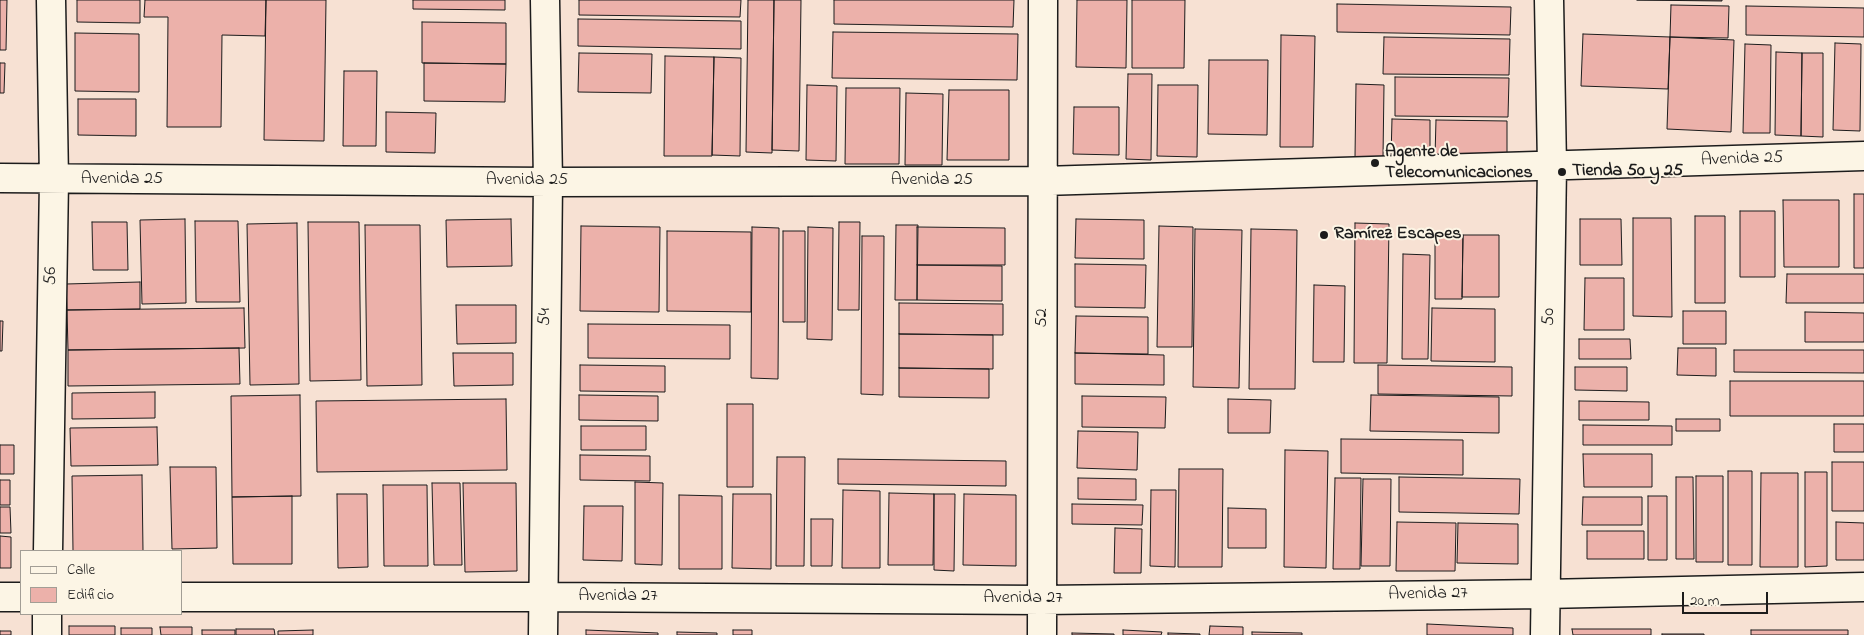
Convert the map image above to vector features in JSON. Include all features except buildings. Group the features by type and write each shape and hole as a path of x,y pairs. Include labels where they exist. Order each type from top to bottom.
{"street":[{"name":"56","path":"48,550 54,180 51,0"},
{"name":"54","path":"543,635 548,182 546,0"},
{"name":"52","path":"1042,635 1043,0"},
{"name":"50","path":"1545,635 1552,166 1549,0"},
{"name":"Avenida 25","path":"0,178 54,180 548,182 1043,181 1864,156"},
{"name":"Avenida 27","path":"182,597 1042,600 1545,594 1864,587"},
{"path":"0,597 20,597"},
{"path":"47,615 47,635"}],"place":[{"name":"Agente de Telecomunicaciones","path":"1375,163"},
{"name":"Tienda 50 y 25","path":"1562,172"},
{"name":"Ramírez Escapes","path":"1324,235"}]}
